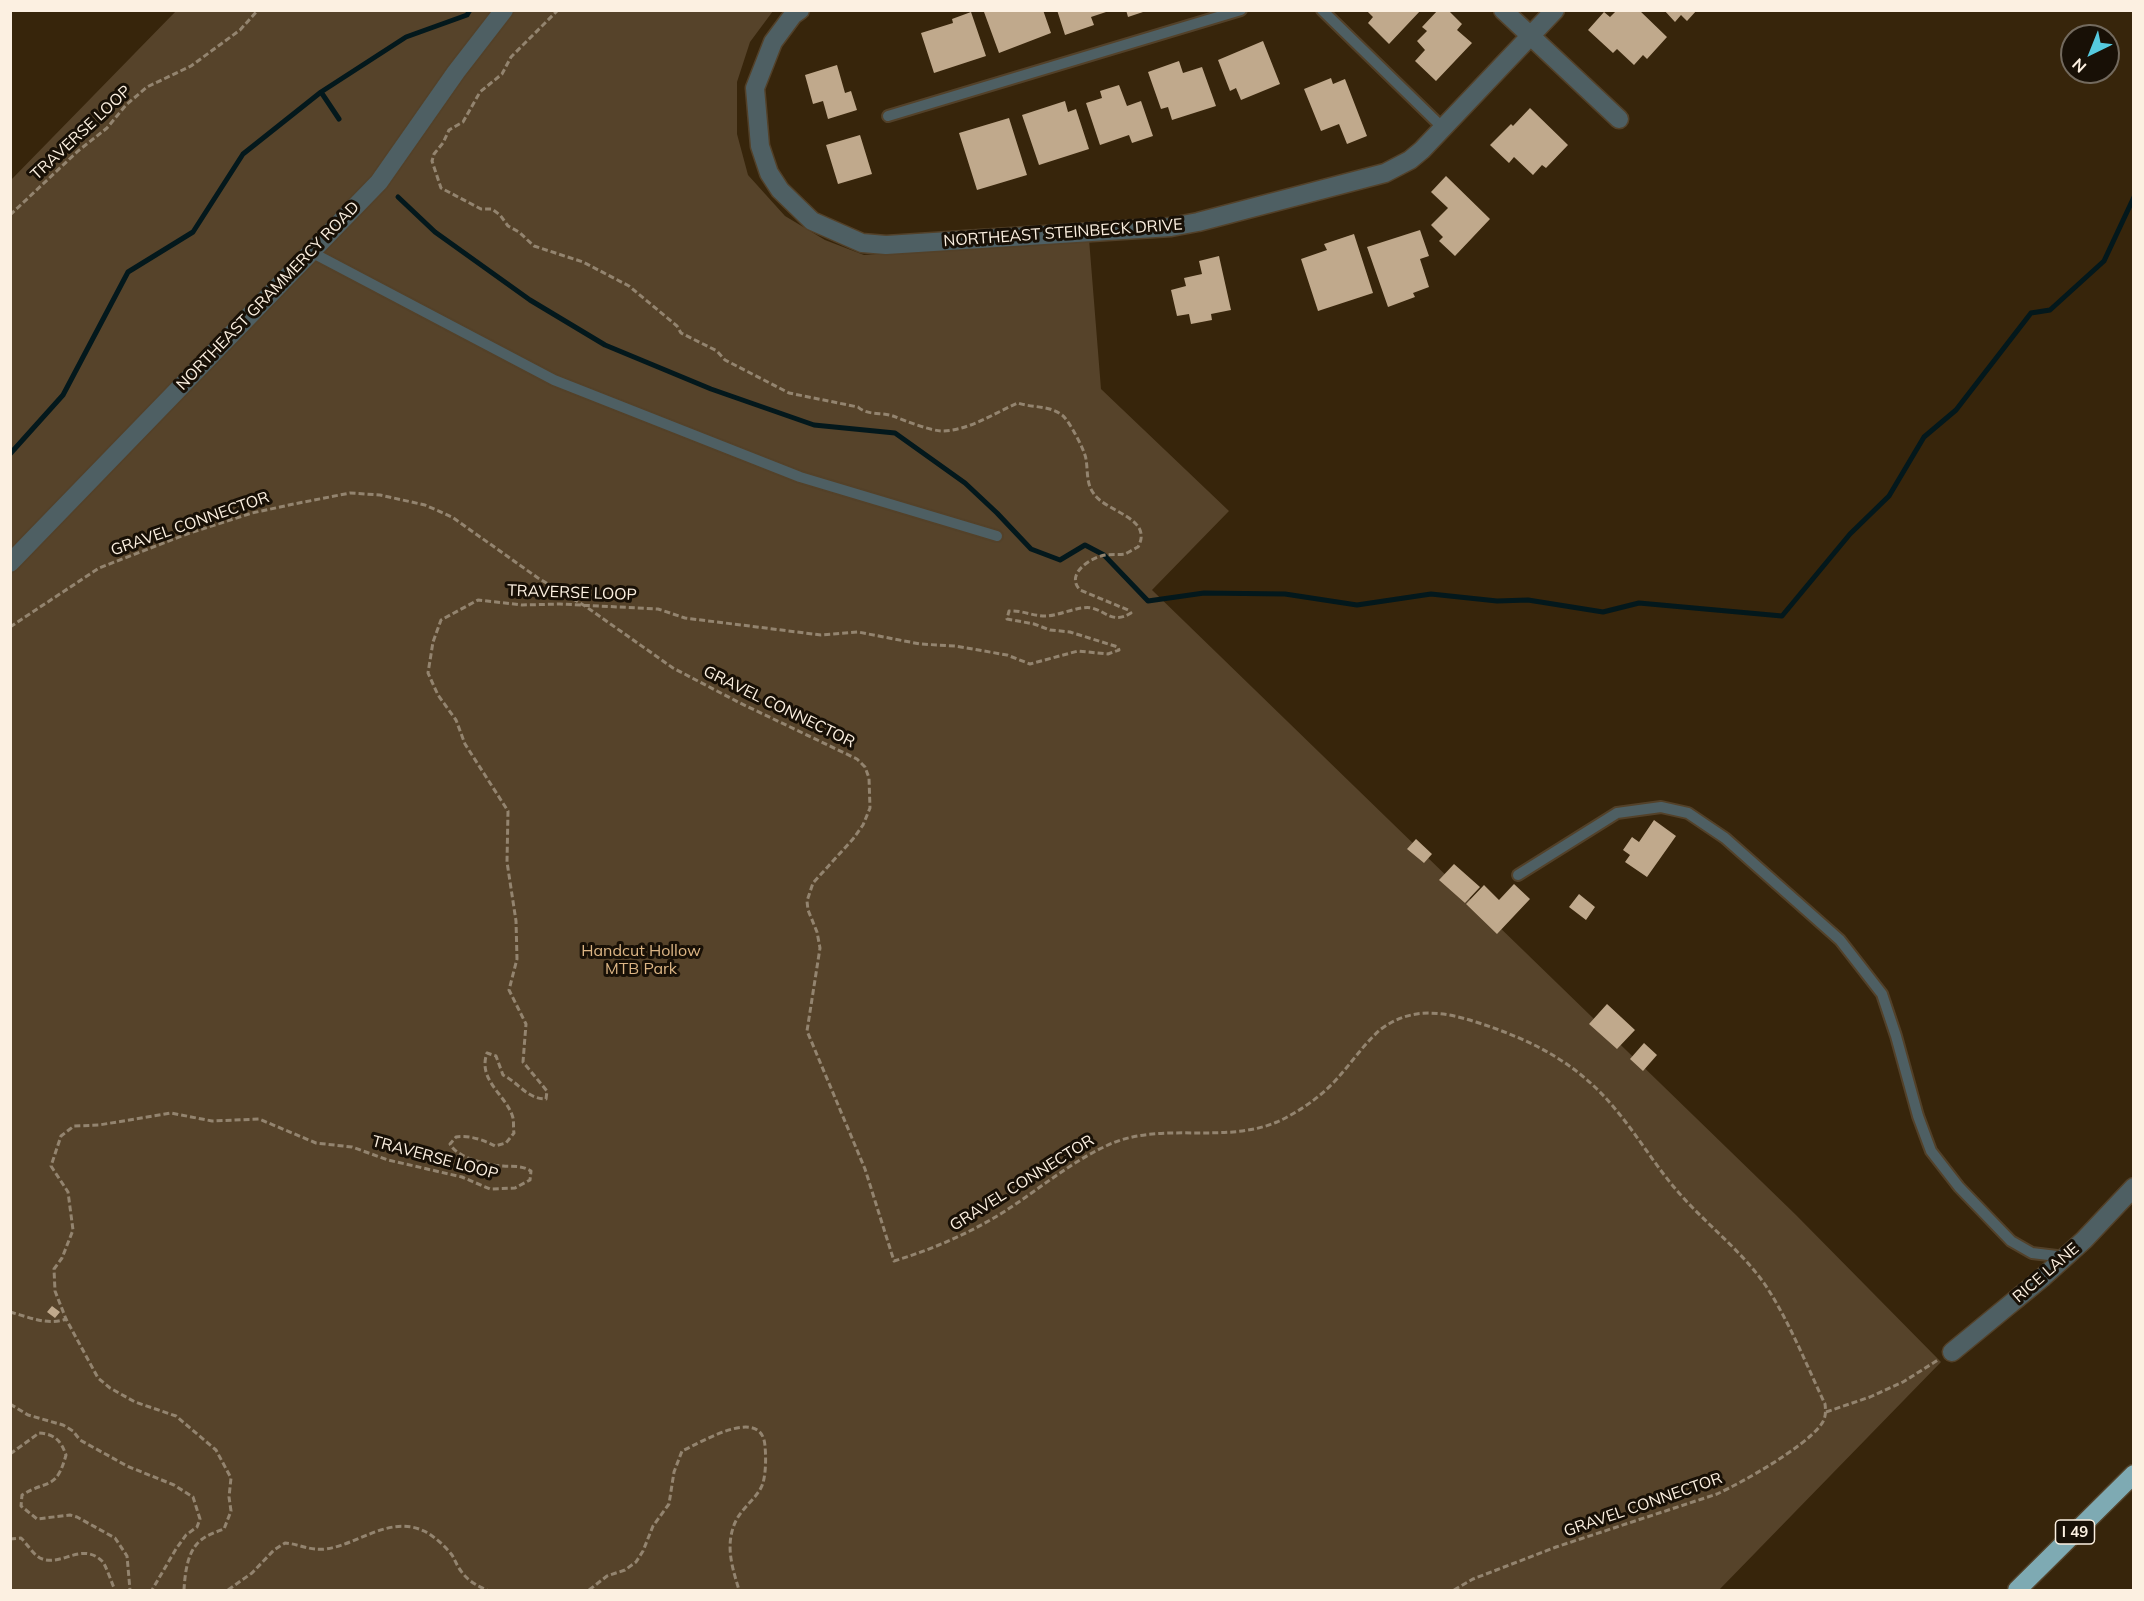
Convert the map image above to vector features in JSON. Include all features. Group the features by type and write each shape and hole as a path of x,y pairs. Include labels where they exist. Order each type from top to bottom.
{"highway":[{"name":"I 49","path":"2017,1590 2133,1474"}],"street":[{"name":"NORTHEAST GRAMMERCY ROAD","path":"10,563 379,182 456,72 504,10"},
{"name":"NORTHEAST STEINBECK DRIVE","path":"800,10 793,15 773,42 755,88 760,146 769,173 780,190 812,221 862,243 886,245 1131,230 1198,222 1385,173 1410,160 1555,10"},
{"path":"1503,10 1619,119"},
{"name":"RICE LANE","path":"1952,1352 2084,1240 2133,1187"}],"lane":[{"path":"888,116 1241,10"},
{"path":"1322,10 1443,128"},
{"path":"311,252 554,380 800,477 997,536"},
{"path":"1518,875 1617,813 1661,807 1688,813 1725,838 1840,940 1882,994 1918,1116 1931,1151 1959,1187 2011,1241 2032,1253 2065,1257"}],"path":[{"name":"TRAVERSE LOOP","path":"10,215 78,151 107,128 126,105 147,87 191,66 240,30 258,10"},
{"name":"TRAVERSE LOOP","path":"184,1590 185,1571 195,1546 202,1538 224,1529 231,1511 229,1497 231,1478 216,1450 176,1416 135,1402 110,1388 98,1378 66,1319 54,1291 54,1269 62,1258 73,1230 68,1192 51,1166 61,1136 74,1126 99,1125 171,1113 212,1121 259,1119 316,1143 352,1147 388,1160 462,1177 490,1189 515,1188 530,1180 531,1171 522,1166 501,1166 464,1156 450,1144 456,1137 461,1136 486,1141 495,1146 506,1143 514,1133 513,1117 487,1077 485,1059 487,1053 496,1056 503,1075 514,1081 530,1096 536,1099 546,1099 548,1095 523,1062 526,1024 509,990 517,959 516,921 507,862 508,811 465,744 456,720 438,695 428,673 433,642 441,620 478,600 522,605 658,609 685,618 821,635 858,632 920,644 955,646 1007,655 1030,664 1078,651 1108,654 1119,650 1118,647 1070,632 1050,630 1034,624 1007,619 1006,615 1009,611 1017,610 1044,616 1091,608 1111,617 1131,614 1128,610 1080,591 1075,580 1085,563 1104,555 1126,554 1138,547 1142,535 1141,529 1129,518 1098,500 1093,493 1088,484 1086,456 1062,415 1039,405 1018,403 971,425 942,430 920,426 891,415 871,413 858,407 789,393 742,370 725,360 717,351 681,333 677,326 629,286 583,262 534,246 519,232 508,226 492,209 480,209 441,188 432,161 449,130 463,122 480,92 501,74 511,57 558,10"},
{"name":"GRAVEL CONNECTOR","path":"10,627 99,568 187,534 252,513 350,493 396,498 425,505 452,517 538,578 585,606 673,668 857,759 865,767 869,778 870,808 853,839 813,883 807,901 808,910 817,932 819,948 807,1031 865,1169 894,1261 927,1251 971,1231 1002,1213 1083,1158 1118,1141 1144,1135 1244,1131 1279,1121 1323,1093 1372,1037 1393,1020 1408,1015 1426,1012 1445,1013 1504,1031 1571,1065 1616,1109 1678,1192 1731,1245 1766,1287 1791,1330 1825,1404 1826,1412 1824,1420 1813,1433 1736,1485 1695,1501 1546,1550 1454,1590"},
{"path":"10,1312 37,1320 57,1322 66,1319"},
{"path":"1826,1412 1903,1383 1952,1352"},
{"path":"10,1404 28,1415 63,1425 73,1431 80,1440 127,1466 174,1485 193,1497 200,1519 197,1527 186,1535 176,1549 152,1590"},
{"path":"589,1590 607,1576 624,1570 636,1562 653,1526 669,1504 674,1472 682,1451 736,1428 756,1428 765,1437 766,1456 763,1483 737,1516 730,1543 733,1571 739,1590"},
{"path":"10,1454 39,1433 50,1434 58,1439 66,1455 61,1473 53,1483 31,1489 22,1495 21,1506 37,1519 70,1515 77,1517 115,1538 127,1556 130,1590"},
{"path":"228,1590 252,1573 274,1550 285,1543 308,1549 336,1547 391,1526 416,1528 432,1536 452,1556 460,1571 487,1590"},
{"path":"10,1539 21,1538 41,1558 59,1560 84,1552 96,1557 105,1566 115,1590"}],"green space":[{"name":"Handcut Hollow MTB Park","path":"176,11 773,11 750,42 737,82 737,134 748,175 785,216 825,240 864,255 1089,239 1101,389 1229,511 1152,590 1796,1215 1941,1362 1719,1590 11,1590 10,181"}],"building":[{"path":"987,10 1043,10 1051,33 999,53 984,12"},
{"path":"1057,10 1109,11 1091,17 1094,25 1065,35"},
{"path":"1126,10 1146,10 1146,11 1128,17"},
{"path":"1366,10 1421,10 1389,44 1368,23 1373,17"},
{"path":"1438,10 1448,10 1462,24 1457,30 1472,43 1436,81 1415,61 1425,50 1417,41 1427,31 1422,27"},
{"path":"1617,10 1639,10 1667,37 1647,59 1643,55 1634,65 1617,49 1613,53 1588,30 1604,12 1610,17"},
{"path":"1664,10 1697,10 1687,21 1681,15 1675,22"},
{"path":"971,12 986,56 934,73 921,33 953,23 952,19"},
{"path":"1263,41 1280,84 1241,100 1236,88 1230,91 1218,60"},
{"path":"1179,61 1183,73 1202,67 1216,106 1172,120 1168,107 1161,109 1148,72"},
{"path":"837,65 845,93 851,91 857,110 828,119 823,101 813,104 805,75"},
{"path":"1331,78 1333,84 1345,79 1367,136 1347,144 1339,124 1321,131 1304,89"},
{"path":"1119,85 1127,106 1141,101 1153,136 1132,143 1129,135 1100,145 1086,103 1102,98 1100,91"},
{"path":"1065,101 1068,112 1076,109 1089,149 1039,165 1022,115"},
{"path":"1530,108 1568,145 1546,168 1542,165 1533,175 1514,157 1509,163 1490,145"},
{"path":"1009,118 1027,175 977,190 959,133"},
{"path":"860,135 872,174 838,184 826,145"},
{"path":"1446,176 1490,219 1455,256 1439,241 1443,237 1431,225 1448,208 1431,192"},
{"path":"1420,230 1429,256 1420,259 1429,287 1413,293 1415,297 1388,307 1367,247"},
{"path":"1354,234 1373,293 1318,311 1301,259 1327,250 1324,244"},
{"path":"1219,256 1231,310 1211,314 1212,320 1191,324 1189,314 1177,316 1171,290 1186,286 1184,278 1202,274 1199,261"},
{"path":"1654,820 1676,836 1647,877 1625,862 1630,855 1623,850 1632,837 1639,842"},
{"path":"1416,839 1432,854 1424,863 1407,849"},
{"path":"1454,864 1480,887 1465,903 1439,880"},
{"path":"1514,884 1530,899 1497,934 1466,904 1484,885 1499,900"},
{"path":"1579,894 1595,907 1586,920 1569,907"},
{"path":"1607,1004 1635,1030 1617,1049 1589,1024"},
{"path":"1644,1043 1657,1055 1643,1071 1630,1059"},
{"path":"52,1306 60,1312 55,1318 47,1312"}],"waterway":[{"path":"10,454 63,395 128,272 193,232 243,154 321,92 406,37 467,15 470,10"},
{"path":"321,92 339,119"},
{"path":"398,197 435,232 530,300 605,345 711,389 814,425 895,433 965,483 1031,549 1060,560 1085,545 1104,555 1148,601 1204,593 1285,594 1357,605 1431,594 1497,601 1528,600 1603,612 1639,603 1782,616 1850,534 1889,496 1924,437 1956,410 2031,313 2050,310 2104,261 2134,197"}]}
